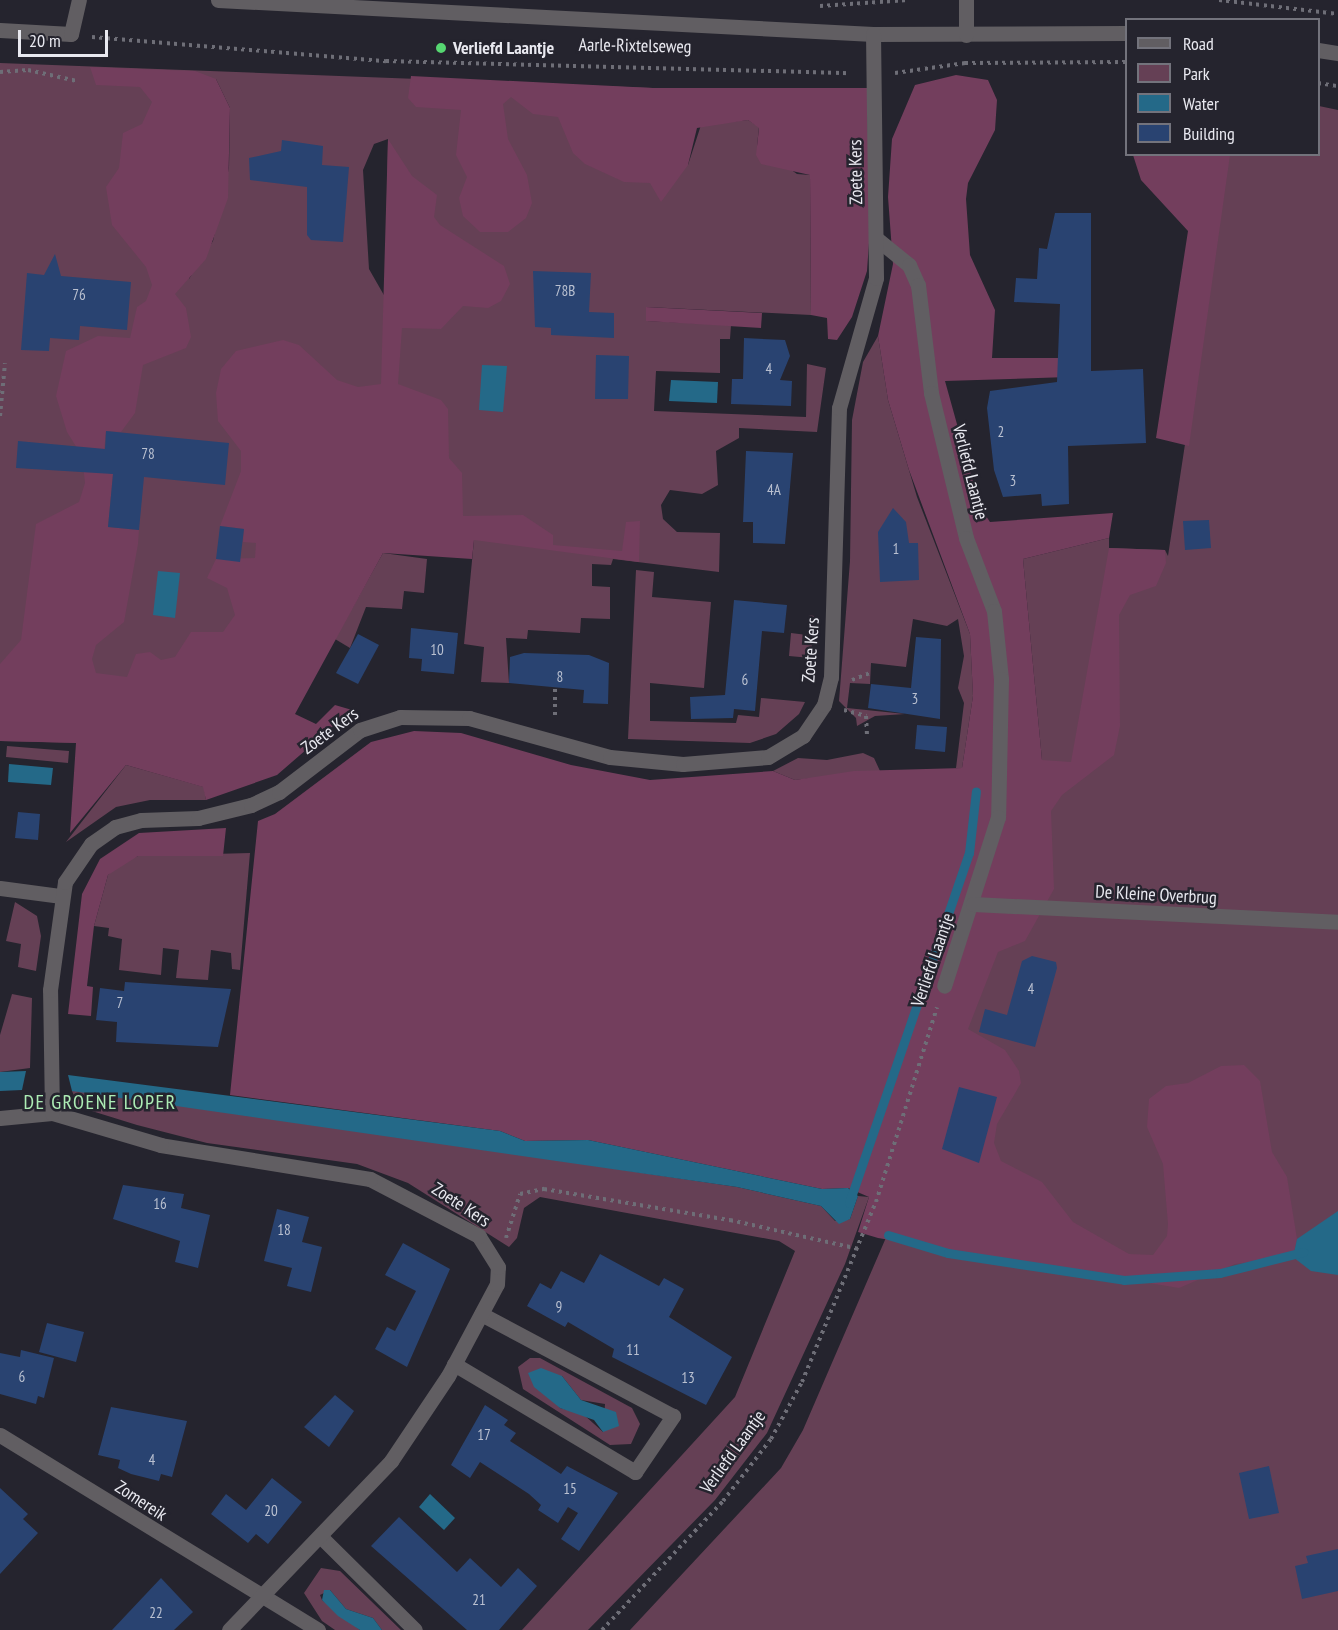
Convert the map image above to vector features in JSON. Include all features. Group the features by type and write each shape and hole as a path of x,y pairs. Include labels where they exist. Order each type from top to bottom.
{"street":[{"path":"0,30 70,34 79,0"},
{"name":"Aarle-Rixtelseweg","path":"218,0 873,34 1125,33"},
{"path":"966,0 966,35"},
{"name":"Zoete Kers","path":"230,1630 321,1538 391,1461 454,1364 496,1284 498,1267 490,1251 456,1221 370,1179 161,1144 51,1113 50,990 61,896 80,856 115,827 141,820 207,817 251,805 279,792 360,730 400,717 469,718 643,762 723,765 768,757 791,746 819,716 831,677 839,408 874,298 877,239 873,34"},
{"path":"1320,50 1338,53"},
{"name":"Verliefd Laantje","path":"877,239 909,265 918,285 931,393 966,538 994,611 1001,679 998,817 973,904 944,986"},
{"path":"0,888 61,896"},
{"name":"De Kleine Overbrug","path":"973,904 1338,922"},
{"path":"0,1118 51,1113"},
{"path":"454,1364 635,1472 673,1416 481,1314"},
{"name":"Zomereik","path":"0,1436 174,1545 264,1594"},
{"path":"321,1538 415,1630"},
{"path":"264,1594 318,1630"}],"path":[{"path":"873,5 908,0"},
{"path":"1219,0 1338,14"},
{"name":"Aarle-Rixtelseweg","path":"70,34 174,48 386,61 873,74 965,63 1125,62"},
{"path":"0,72 28,70 77,81"},
{"path":"1320,83 1338,86"},
{"path":"0,416 5,363"},
{"path":"850,680 862,681 862,672 870,673"},
{"path":"555,689 556,726"},
{"name":"Verliefd Laantje","path":"602,1630 723,1501 771,1438 802,1382 859,1249 944,986"},
{"path":"490,1251 508,1234 520,1194 533,1189 730,1220 859,1249"}],"green space":[{"path":"0,63 653,88 688,165 701,125 748,120 759,127 757,146 797,174 810,175 811,315 647,307 647,321 731,325 730,339 720,339 720,373 656,371 654,411 806,417 807,364 826,368 817,432 739,428 739,438 716,451 718,485 702,494 670,490 661,505 663,519 677,532 720,533 719,572 613,559 611,565 592,564 592,586 610,587 610,619 581,618 580,633 528,630 527,639 506,638 509,683 481,682 484,647 464,644 474,540 375,527 85,743 0,741","holes":["216,79 230,108 229,168 213,241 189,279","388,139 385,297 369,269 363,170 374,144"]},
{"path":"1320,106 1338,110 1338,1630 630,1630 781,1468 803,1430 891,1226 1042,760 1023,559 1109,538 1109,548 1165,550 1168,556 1229,156 1320,156"},
{"path":"878,336 888,400 917,497 970,634 973,696 962,768 956,768 964,703 958,688 964,656 958,619 947,626 913,619 906,667 871,663 870,684 850,683 847,708 905,714 875,716 857,726 856,718 839,701 850,561 852,420 863,362"},
{"path":"383,553 427,559 424,593 404,591 402,609 366,607 350,648 335,639"},
{"path":"636,570 654,572 652,597 711,602 704,688 650,683 650,721 736,723 738,715 759,717 761,698 805,702 799,714 776,734 750,743 628,739"},
{"path":"809,615 814,616 811,658 789,656 791,633 807,635"},
{"path":"7,746 69,751 68,763 6,757"},
{"path":"863,753 874,758 880,771 795,780 773,771 798,758 827,760"},
{"path":"126,765 204,787 206,800 150,800 116,807 66,842"},
{"path":"250,853 240,970 232,969 231,953 211,950 208,980 176,978 179,950 163,948 161,975 119,970 122,939 108,936 109,928 94,926 108,875 119,864 138,856"},
{"path":"15,902 37,916 41,936 36,971 18,967 21,944 6,941"},
{"path":"12,994 32,998 30,1068 0,1072 0,1035"},
{"path":"81,1089 737,1187 821,1206 835,1221 850,1219 858,1196 869,1197 845,1264 767,1433 715,1500 588,1630 522,1630 735,1397 795,1251 779,1241 540,1197 524,1208 517,1238 509,1247 408,1183 357,1164 207,1143 137,1125 79,1107 72,1091"},
{"path":"530,1358 540,1358 632,1408 640,1424 631,1444 610,1445 523,1389 518,1367","holes":["562,1376 581,1400 605,1404 603,1432 583,1414 560,1408 553,1398"]},
{"path":"321,1568 340,1571 401,1630 382,1630 373,1618 346,1609 330,1590 320,1595 322,1600 360,1630 335,1630 322,1621 304,1593"}],"shaded area":[{"path":"90,67 195,71 216,79 230,108 228,198 206,259 175,294 186,308 191,337 186,348 143,365 135,413 121,432 106,431 102,472 113,474 108,527 139,530 124,622 96,645 92,659 96,673 127,677 136,654 150,652 161,660 175,657 191,632 223,632 235,615 227,588 207,578 216,559 255,558 256,543 243,542 244,529 220,526 241,471 241,451 218,421 216,393 221,369 236,351 283,340 299,345 337,380 358,387 381,384 388,139 412,176 437,195 434,217 440,225 504,266 510,284 501,301 488,308 463,306 441,329 402,328 398,384 441,400 448,409 449,458 462,473 463,516 523,515 553,535 553,545 622,551 626,522 640,521 639,562 474,540 472,559 383,553 295,714 316,724 335,705 352,710 277,775 206,800 203,787 126,765 70,833 76,743 0,741 0,664 21,640 36,524 79,502 85,483 82,456 67,432 56,396 66,351 98,336 130,338 137,307 146,301 152,285 146,267 112,225 106,187 119,168 123,133 142,124 152,102 140,87 96,85"},
{"path":"956,75 988,80 997,100 995,130 968,183 966,199 970,255 995,310 992,358 1068,358 1068,377 945,381 980,507 990,522 1113,513 1109,538 1023,559 1042,760 1071,762 1109,548 1165,550 1166,563 1156,586 1130,595 1119,615 1120,726 1114,755 1062,795 1051,811 1054,889 1025,941 998,952 968,1029 1005,1050 1019,1071 1021,1083 997,1124 994,1143 1001,1161 1042,1182 1073,1222 1129,1254 1153,1255 1167,1236 1168,1224 1163,1164 1147,1127 1149,1099 1166,1086 1188,1083 1221,1066 1244,1065 1260,1081 1272,1152 1287,1177 1297,1239 1293,1257 1235,1264 1179,1288 878,1238 858,1232 869,1197 848,1188 822,1189 588,1140 525,1141 500,1131 230,1095 258,821 275,814 371,742 414,731 461,733 571,765 650,780 773,771 795,780 854,771 962,768 973,696 970,634 909,470 888,400 878,336 893,264 888,197 892,139 915,85"},
{"path":"411,76 653,88 867,88 870,229 867,271 852,317 837,340 828,339 827,318 811,315 810,175 761,164 756,155 759,128 748,120 697,128 688,165 661,202 650,183 624,182 585,164 573,153 558,117 533,114 511,97 503,104 508,139 527,175 532,203 526,218 508,232 480,232 463,216 459,198 467,177 456,155 461,110 416,107 408,98"},
{"path":"1133,156 1230,156 1189,446 1156,438 1188,231 1141,180"},
{"path":"646,307 762,313 761,328 646,321"},
{"path":"226,828 223,856 138,856 108,875 94,926 87,986 93,987 91,1016 68,1014 82,894 100,859 139,833"}],"water":[{"path":"482,365 507,366 503,412 479,410"},
{"path":"671,380 718,382 717,403 669,401"},
{"path":"158,571 180,573 175,618 153,615"},
{"path":"9,764 53,768 51,785 8,782"},
{"path":"26,1071 22,1090 0,1091 0,1072"},
{"path":"68,1075 500,1131 525,1141 588,1140 822,1189 848,1188 858,1196 850,1219 839,1224 821,1206 737,1187 72,1091"},
{"path":"1338,1211 1338,1275 1311,1271 1293,1257 1297,1239"},
{"path":"541,1368 562,1376 581,1400 616,1412 619,1426 603,1432 594,1420 560,1408 534,1387 528,1373"},
{"path":"430,1494 455,1518 444,1530 419,1507"},
{"path":"324,1590 330,1590 346,1609 373,1618 382,1630 360,1630 338,1616 322,1600"}],"building":[{"path":"282,140 323,146 322,165 349,167 343,242 311,240 307,235 307,187 250,180 249,158 281,151"},
{"path":"1055,213 1091,213 1091,371 1143,369 1146,443 1068,446 1069,504 1042,506 1041,494 1003,497 994,470 987,408 990,391 1057,382 1060,304 1014,302 1016,278 1037,279 1039,248 1047,249"},
{"path":"55,254 61,276 131,282 127,330 80,326 79,340 50,338 49,351 21,350 27,273 44,275"},
{"path":"533,271 591,273 589,312 614,313 614,338 551,335 551,328 535,327"},
{"path":"744,338 785,340 790,356 780,380 792,381 791,406 731,404 732,379 743,379"},
{"path":"596,355 629,356 628,399 595,399"},
{"path":"106,431 229,443 225,485 144,477 139,530 108,527 113,474 16,468 18,441 105,449"},
{"path":"746,451 793,453 785,544 753,543 753,522 743,522"},
{"path":"893,508 906,522 909,543 918,543 919,580 880,582 878,532"},
{"path":"1209,520 1211,548 1185,550 1183,521"},
{"path":"220,526 244,529 240,562 216,559"},
{"path":"734,600 787,605 784,633 762,631 755,711 734,709 733,718 691,719 690,697 725,695"},
{"path":"411,628 458,633 454,674 421,671 422,659 409,658"},
{"path":"358,634 379,645 358,684 336,673"},
{"path":"916,637 941,639 940,719 868,708 871,684 911,688"},
{"path":"524,653 589,655 609,663 608,704 583,703 584,690 509,683 510,657"},
{"path":"917,725 947,727 945,752 915,749"},
{"path":"18,812 40,814 38,840 15,838"},
{"path":"1032,956 1056,962 1057,968 1035,1047 979,1032 985,1009 1007,1015 1022,961"},
{"path":"125,982 231,989 218,1047 116,1042 117,1022 96,1020 100,988 124,991"},
{"path":"959,1087 997,1097 979,1163 942,1149"},
{"path":"123,1185 184,1194 181,1208 210,1215 198,1268 175,1262 180,1241 113,1219"},
{"path":"277,1209 309,1217 302,1242 322,1247 311,1292 287,1286 292,1268 264,1261"},
{"path":"403,1243 450,1269 407,1367 375,1349 387,1327 395,1331 416,1291 385,1275"},
{"path":"600,1254 659,1286 664,1278 684,1289 669,1317 732,1357 706,1405 612,1357 614,1349 568,1322 565,1327 527,1306 540,1283 551,1289 561,1271 584,1283"},
{"path":"47,1323 84,1332 76,1362 39,1352"},
{"path":"21,1350 54,1358 44,1398 38,1396 36,1404 0,1394 0,1353 20,1357"},
{"path":"335,1395 354,1411 329,1447 304,1427"},
{"path":"485,1405 508,1420 504,1425 516,1433 510,1441 561,1474 567,1466 618,1493 579,1551 561,1539 578,1513 568,1507 558,1523 538,1510 541,1505 529,1494 480,1462 470,1478 451,1465"},
{"path":"111,1407 187,1421 172,1477 161,1474 159,1481 131,1474 118,1468 120,1460 98,1455"},
{"path":"1269,1466 1279,1513 1249,1519 1239,1473"},
{"path":"272,1478 302,1502 268,1544 256,1534 248,1543 211,1514 226,1494 246,1510"},
{"path":"0,1488 28,1514 23,1519 38,1533 0,1574"},
{"path":"399,1517 457,1572 470,1558 501,1587 518,1568 537,1586 499,1630 467,1630 371,1546"},
{"path":"1338,1549 1338,1591 1302,1599 1295,1566 1308,1563 1306,1556"},
{"path":"161,1578 193,1612 174,1630 112,1630"}],"waterway":[{"path":"849,1203 969,853 976,791"},
{"path":"888,1235 948,1253 1124,1280 1220,1273 1303,1252"}],"place":[{"name":"Verliefd Laantje","path":"441,48"}],"district":[{"name":"DE GROENE LOPER","path":"100,1102"}]}
